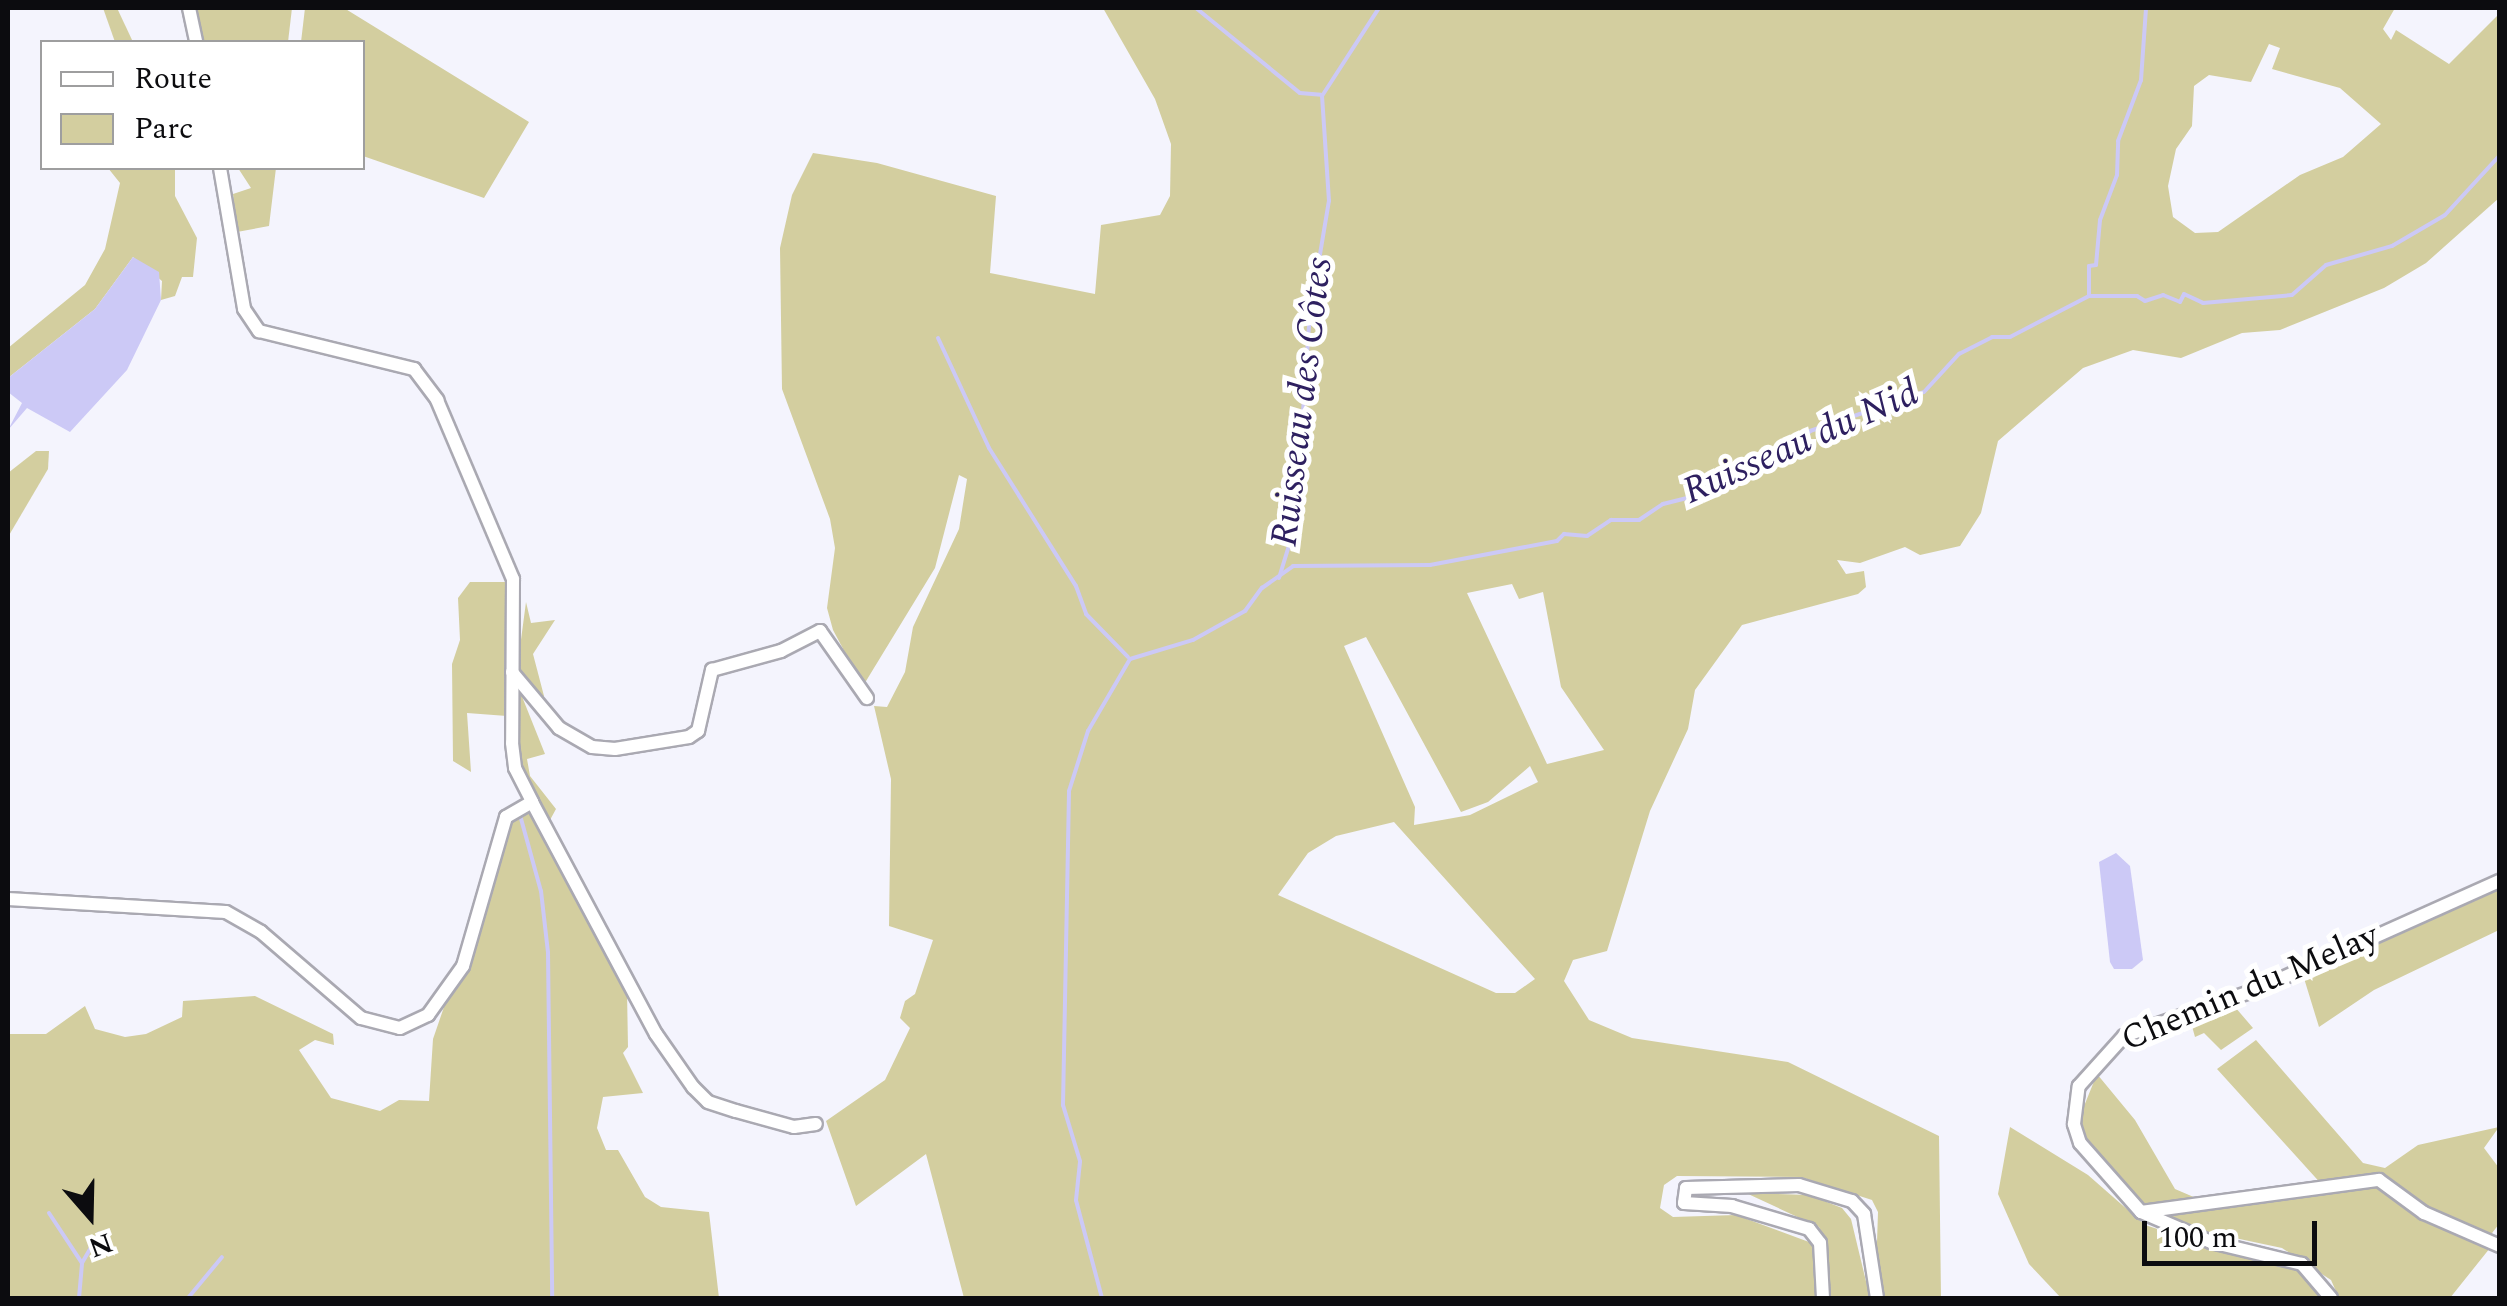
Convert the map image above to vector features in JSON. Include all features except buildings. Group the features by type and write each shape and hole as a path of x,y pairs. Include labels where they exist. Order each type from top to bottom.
{"street":[{"path":"189,8 196,40"},
{"path":"220,170 244,309 258,331 398,364 424,377 513,580 515,768 656,1034 708,1102 794,1127 816,1124"},
{"path":"512,672 559,728 592,747 616,749 698,731 712,670 782,651 820,631 867,698"},
{"path":"8,899 226,912 261,932 361,1018 400,1028 428,1015 463,966 506,818 532,802"},
{"name":"Chemin du Melay","path":"2331,1298 2302,1264 2192,1237 2140,1212 2096,1167 2074,1124 2080,1086 2111,1046 2154,1022 2275,982 2500,881"},
{"path":"2140,1212 2379,1180 2424,1213 2500,1246"},
{"path":"1823,1298 1820,1243 1809,1230 1732,1206 1684,1203 1686,1188 1800,1186 1852,1201 1869,1232 1877,1298"}],"green space":[{"path":"103,8 117,8 132,40 114,40"},
{"path":"195,8 292,8 288,40 203,40"},
{"path":"305,8 344,8 529,122 484,198 365,157 365,40 301,40"},
{"path":"1103,8 2395,8 2383,29 2391,40 2396,30 2449,64 2499,14 2499,198 2426,263 2384,288 2280,330 2242,333 2181,358 2133,350 2083,368 1998,441 1981,513 1960,546 1920,555 1905,547 1860,563 1837,560 1846,574 1864,571 1866,587 1858,594 1742,625 1695,690 1688,729 1650,811 1607,951 1573,960 1564,981 1589,1020 1632,1038 1788,1062 1939,1136 1941,1298 1885,1298 1876,1272 1878,1212 1872,1200 1801,1177 1677,1176 1664,1185 1660,1208 1673,1217 1736,1215 1809,1242 1816,1251 1815,1298 964,1298 926,1154 856,1206 826,1121 885,1080 910,1028 900,1018 905,1001 915,994 933,940 889,926 891,779 874,706 887,707 905,672 913,627 959,529 967,479 959,475 935,568 863,686 833,630 827,608 835,548 830,519 782,389 780,248 792,195 813,153 877,163 996,196 990,273 1095,294 1101,225 1160,215 1170,196 1171,144 1155,99","holes":["2269,44 2280,48 2272,69 2340,88 2381,124 2343,157 2300,175 2218,232 2195,233 2173,217 2168,186 2176,149 2192,126 2194,86 2209,75 2251,82","1512,584 1519,599 1543,592 1561,687 1604,750 1547,764 1467,593","1366,637 1461,812 1488,802 1530,766 1538,782 1470,815 1414,825 1415,807 1344,646","1394,822 1535,979 1515,993 1496,993 1278,895 1308,853 1336,836"]},
{"path":"110,170 175,170 175,196 197,238 193,277 182,277 175,296 161,300 162,281 133,257 95,309 8,378 8,348 85,285 105,249 120,183"},
{"path":"239,170 276,170 269,226 237,232 233,194 251,188"},
{"path":"36,451 49,451 48,469 8,537 8,473"},
{"path":"470,582 509,582 507,716 467,713 471,772 453,761 452,664 460,640 458,598"},
{"path":"526,602 531,623 555,620 533,654 544,696 537,700 517,670"},
{"path":"517,684 545,754 527,759 530,776 556,809 550,820 518,765"},
{"path":"526,810 540,824 627,991 628,1047 623,1053 643,1093 603,1097 597,1128 606,1150 618,1150 645,1197 661,1207 709,1212 719,1298 8,1298 8,1034 46,1034 85,1006 95,1029 125,1037 146,1034 182,1017 183,1001 255,996 333,1034 334,1045 315,1040 299,1050 331,1098 380,1111 399,1100 429,1101 433,1039 444,1007 467,969 509,826"},
{"path":"2499,888 2499,930 2374,990 2319,1027 2303,975"},
{"path":"2235,1007 2253,1028 2221,1050 2204,1033 2195,1037 2190,1019"},
{"path":"2256,1040 2363,1163 2385,1168 2418,1145 2499,1127 2484,1148 2499,1168 2499,1224 2489,1237 2433,1213 2381,1176 2324,1187 2217,1069"},
{"path":"2097,1074 2135,1120 2175,1189 2196,1198 2142,1205 2091,1153 2080,1116"},
{"path":"2010,1127 2088,1175 2145,1225 2223,1250 2286,1260 2316,1281 2326,1298 2061,1298 2029,1264 1998,1194"},
{"path":"2375,1185 2423,1218 2490,1248 2450,1298 2339,1298 2331,1280 2282,1248 2169,1224 2169,1214"},
{"path":"1746,1193 1809,1195 1842,1208 1851,1219 1870,1298 1826,1298 1827,1245 1819,1227"}],"water":[{"path":"133,257 159,272 161,300 127,370 70,432 27,408 8,430 22,403 8,392 8,378 95,309"},
{"path":"2116,853 2130,866 2143,960 2132,969 2114,969 2110,962 2099,862"}],"waterway":[{"path":"1196,8 1300,93 1321,95"},
{"name":"Ruisseau des Côtes","path":"1279,578 1295,526 1310,314 1329,201 1322,96 1379,8"},
{"path":"2089,296 2089,266 2096,265 2100,220 2117,175 2118,141 2141,80 2146,8"},
{"name":"Ruisseau du Nid","path":"1102,1298 1076,1200 1080,1161 1063,1105 1069,791 1088,731 1130,659 1193,640 1245,611 1262,588 1293,566 1430,565 1557,541 1564,534 1587,536 1611,520 1639,520 1663,504 1696,496 1715,474 1782,454 1810,431 1924,392 1959,354 1992,337 2010,337 2089,296 2137,296 2145,301 2163,295 2180,302 2184,294 2203,303 2292,295 2326,265 2392,246 2445,215 2500,155"},
{"path":"938,338 989,448 1076,586 1086,614 1128,657"},
{"path":"520,815 541,891 548,952 552,1298"},
{"path":"49,1213 82,1263"},
{"path":"79,1298 82,1263 99,1233"},
{"path":"188,1298 222,1257"}]}
